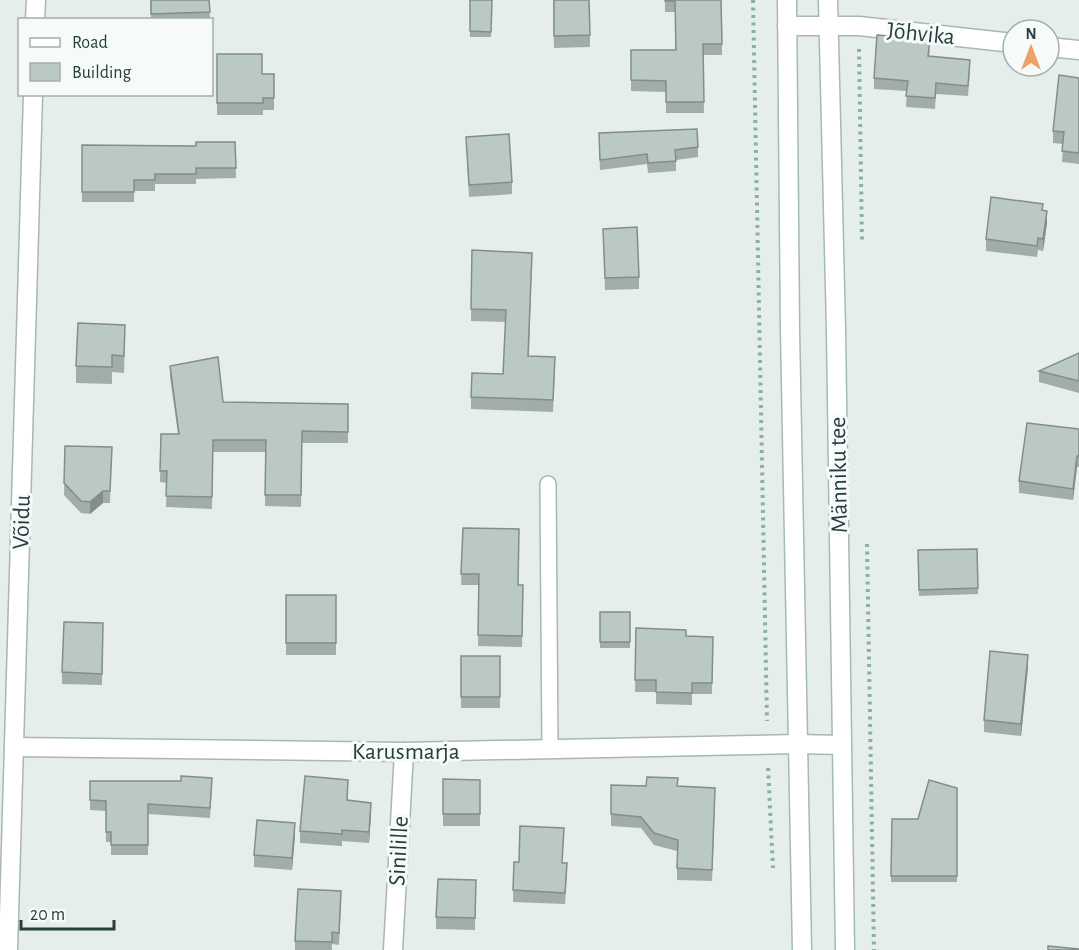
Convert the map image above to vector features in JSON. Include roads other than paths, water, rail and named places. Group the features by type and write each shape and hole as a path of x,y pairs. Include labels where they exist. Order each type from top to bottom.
{"street":[{"path":"35,18 36,0"},
{"name":"Männiku tee","path":"787,0 802,950"},
{"name":"Männiku tee","path":"828,0 837,341 845,950"},
{"name":"Jõhvika","path":"787,26 859,26 1001,42"},
{"path":"1061,48 1079,50"},
{"name":"Võidu","path":"8,950 33,96"},
{"name":"Karusmarja","path":"14,747 404,752 841,745"},
{"name":"Sinilille","path":"393,950 404,752"}],"lane":[{"path":"548,484 550,749"}]}
